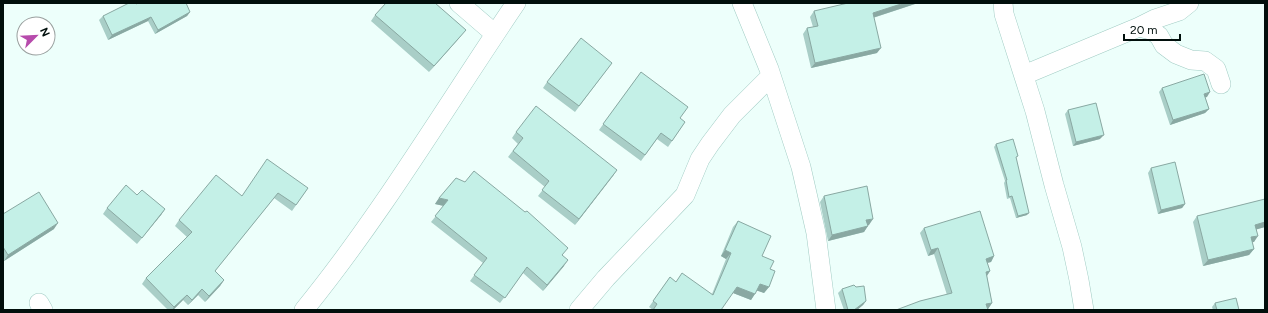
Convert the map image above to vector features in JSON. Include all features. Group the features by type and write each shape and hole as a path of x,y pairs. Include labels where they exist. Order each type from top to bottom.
{"street":[{"path":"459,3 494,34"},
{"path":"304,310 332,275 384,202 516,3"},
{"path":"742,3 771,76 801,167 816,233 826,310"},
{"path":"1003,3 1004,14 1024,75 1072,247 1084,310"},
{"path":"1024,75 1139,28 1155,19 1179,10 1189,3"},
{"path":"1139,28 1151,30 1159,36 1164,45 1176,54 1191,60 1205,61 1216,68 1221,84"},
{"path":"579,310 606,278 685,195 700,159 710,144 732,115 771,76"}],"building":[{"path":"129,3 186,3 190,12 158,30 151,17 112,35 103,16"},
{"path":"386,3 435,3 466,30 434,66 375,15"},
{"path":"848,3 904,3 873,13 881,48 815,63 807,28 818,26 814,11"},
{"path":"581,38 612,63 579,106 547,82"},
{"path":"641,72 688,107 680,118 685,122 672,141 661,133 645,155 603,124"},
{"path":"1204,74 1210,92 1204,94 1209,109 1173,120 1162,88"},
{"path":"1096,103 1104,135 1076,142 1068,110"},
{"path":"536,106 617,170 579,219 542,190 549,181 513,151 523,138 516,132"},
{"path":"1013,139 1018,156 1016,157 1029,213 1018,216 1012,196 1009,197 1007,180 996,144"},
{"path":"267,159 308,188 296,205 278,193 215,271 224,280 209,296 202,289 192,300 187,295 174,307 146,278 192,232 179,220 216,175 242,196"},
{"path":"1175,162 1185,204 1161,210 1151,168"},
{"path":"474,171 525,212 527,211 568,248 562,255 568,260 547,285 527,267 505,298 474,275 487,258 435,216 448,200 439,198 456,178 465,182"},
{"path":"126,185 137,195 142,190 165,209 142,238 107,208"},
{"path":"867,186 873,219 866,220 868,226 832,235 824,196"},
{"path":"39,192 58,223 8,255 3,247 3,214"},
{"path":"1265,199 1265,222 1255,225 1258,236 1251,237 1254,249 1208,260 1197,216"},
{"path":"980,211 994,256 986,259 990,271 986,272 992,303 986,304 988,310 896,310 920,301 952,293 938,248 931,250 924,228"},
{"path":"738,221 771,236 762,256 774,261 770,269 775,271 769,287 760,284 755,294 737,287 721,310 653,310 657,304 653,301 670,277 676,282 682,273 713,295 731,253 725,250"},
{"path":"854,285 856,287 864,286 866,301 854,310 848,310 842,289"},
{"path":"1236,298 1239,310 1217,310 1215,303"}]}
